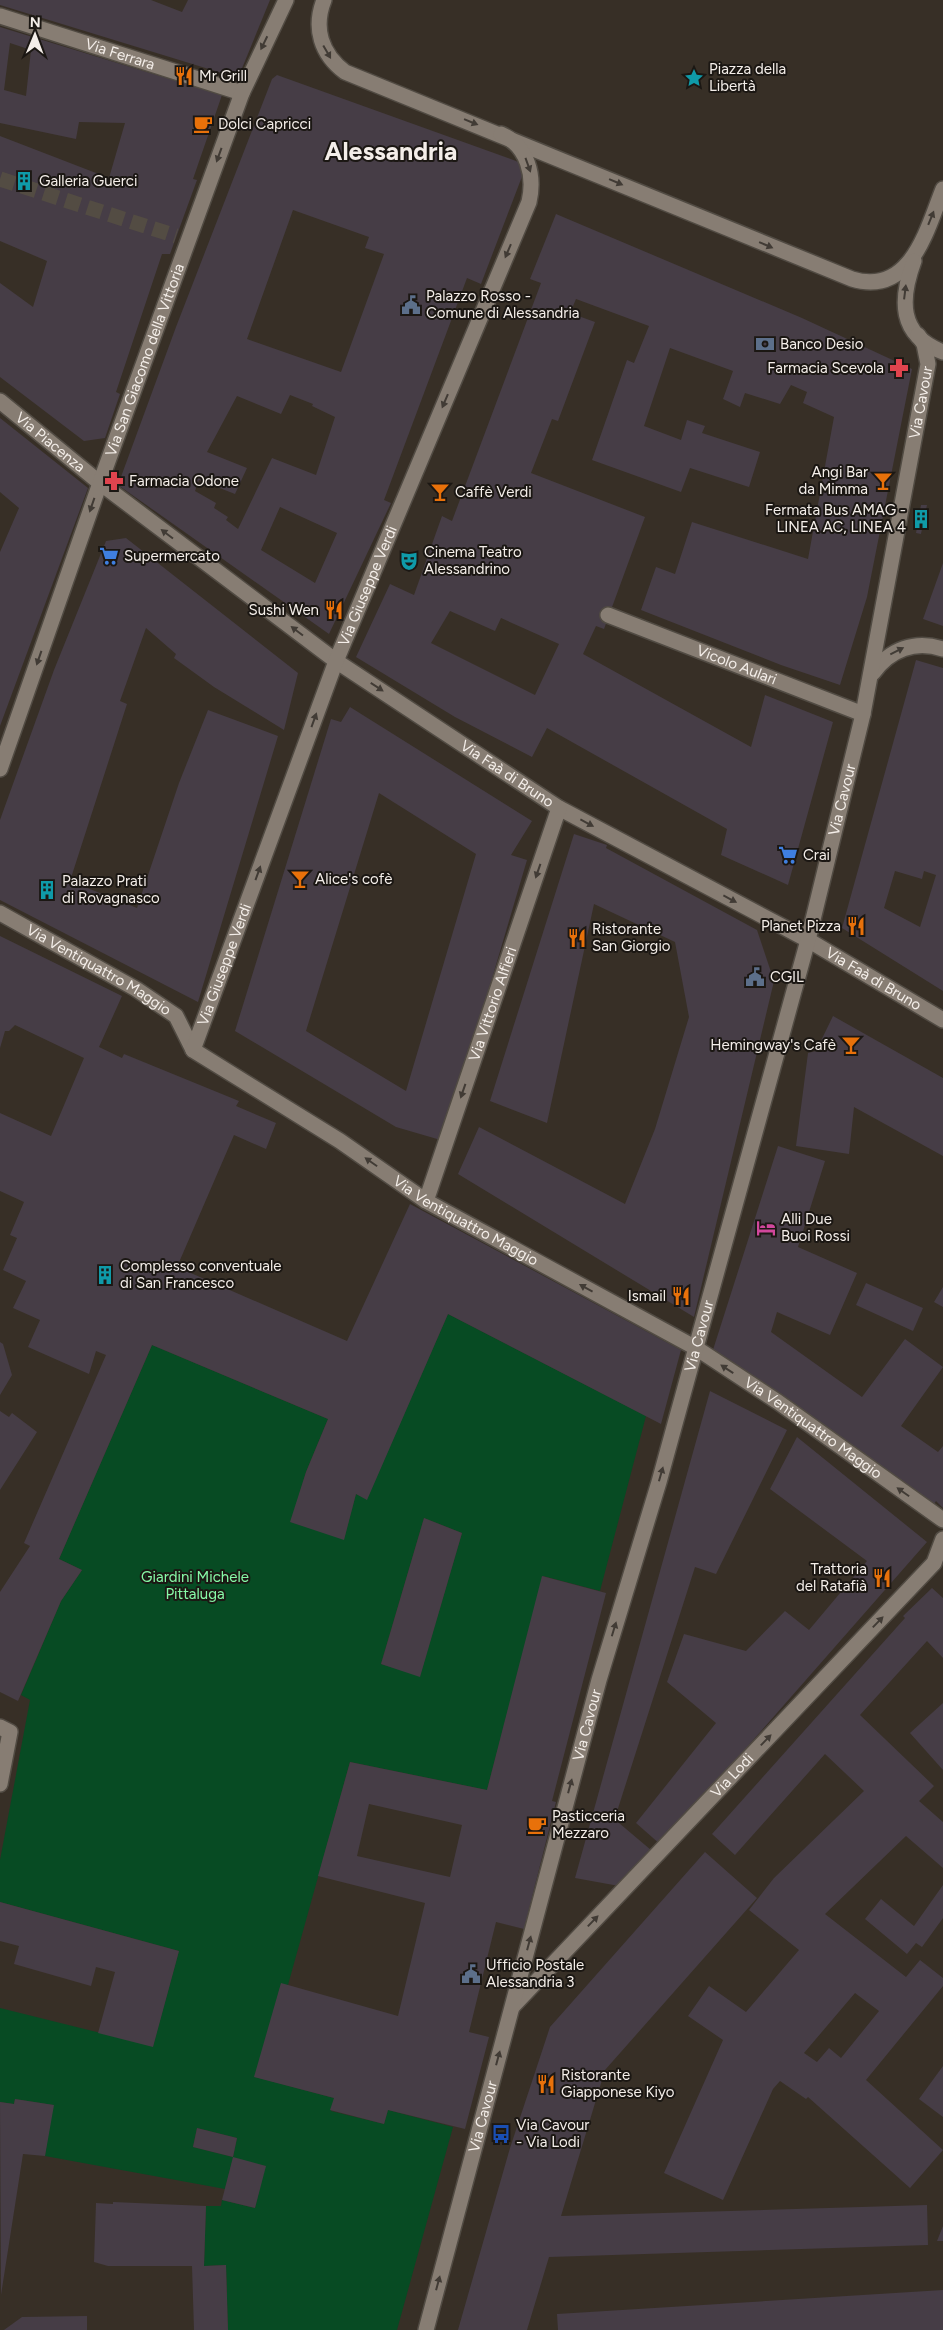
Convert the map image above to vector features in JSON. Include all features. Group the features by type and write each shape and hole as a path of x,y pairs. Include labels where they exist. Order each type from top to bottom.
{"street":[{"path":"242,92 286,0"},
{"path":"324,0 319,18 320,39 325,51 338,67 816,266 856,280 878,281 894,275 907,266 919,248 943,189"},
{"name":"Via Ferrara","path":"0,16 242,92"},
{"name":"Via San Giacomo della Vittoria","path":"0,769 100,483 242,92"},
{"name":"Via Giuseppe Verdi","path":"193,1050 336,660 529,202 532,182 529,165 518,147 501,134"},
{"name":"Via Cavour","path":"426,2330 599,1680 659,1482 808,940 863,714 927,370 926,351 907,317 904,296 907,280 919,248"},
{"path":"918,335 941,351"},
{"name":"Via Piacenza","path":"0,401 100,483"},
{"name":"Via Faà di Bruno","path":"100,483 336,660 559,808 808,940 943,1020"},
{"name":"Vicolo Aulari","path":"608,616 863,714"},
{"path":"870,679 882,661 900,650 916,645 940,648"},
{"name":"Via Vittorio Alfieri","path":"426,1201 559,808"},
{"name":"Via Ventiquattro Maggio","path":"0,912 136,990 176,1016 193,1050 340,1141 426,1201 696,1348 778,1402 943,1520"},
{"name":"Via Lodi","path":"512,2007 938,1568 943,1539"},
{"path":"0,1784 5,1729"}],"green space":[{"name":"Giardini Michele Pittaluga","path":"448,1314 646,1416 600,1591 543,1576 487,1790 350,1762 288,1985 281,1984 255,2077 334,2098 331,2111 384,2124 388,2110 453,2127 397,2330 228,2330 226,2265 204,2266 206,2206 221,2206 222,2200 255,2208 265,2166 233,2158 225,2189 45,2156 53,2105 15,2099 14,2104 0,2102 0,2008 153,2046 179,1951 0,1902 0,1860 30,1700 21,1695 61,1601 82,1570 59,1559 152,1345 328,1419 306,1472 291,1522 344,1539 356,1494 367,1499","holes":["424,1518 462,1533 420,1676 381,1664","197,2128 237,2138 233,2157 193,2147"]}],"building":[{"path":"0,0 151,0 182,12 188,0 270,0 238,78 0,5"},
{"path":"0,27 222,95 193,179 197,180 170,254 162,254 116,392 120,394 105,438 84,441 0,377 0,283 33,307 47,261 0,241 0,136 109,178 125,123 79,122 76,139 0,123","holes":["10,43 31,50 26,96 4,90"]},
{"name":"Palazzo Rosso - Comune di Alessandria","path":"277,75 516,161 520,163 523,174 481,284 467,278 384,500 391,503 329,634 118,485 176,327 272,79","holes":["293,210 369,237 365,248 384,254 341,372 247,339","290,395 313,404 312,406 335,417 316,475 272,458 238,529 226,520 228,517 214,508 216,503 195,491 199,480 235,494 247,468 207,452 237,396 281,414","280,507 337,533 315,583 261,550"]},
{"path":"556,214 802,318 912,369 867,597 840,685 781,665 641,610 656,567 675,574 692,522 808,559 834,417 803,403 807,392 791,385 780,404 745,393 740,407 723,399 733,371 670,348 644,426 681,440 687,420 705,426 702,433 760,452 749,487 690,468 681,492 592,460 627,360 634,363 649,326 576,299 570,313 595,322 558,421 552,419 531,473 645,517 604,629 596,626 583,654 751,747 765,695 833,722 788,885 721,855 727,829 547,728 532,757 455,717 356,657 390,584 414,595 442,516 452,521 541,283 530,279","holes":["450,611 495,631 501,618 559,644 535,695 431,643"]},
{"path":"0,418 88,488 0,726 0,552 19,508 0,492"},
{"name":"Fermata Bus AMAG - LINEA AC, LINEA 4","path":"921,505 927,505 921,534 916,533"},
{"path":"126,538 298,673 284,730 214,687 174,658 176,654 146,628 120,701 127,704 70,881 137,908 179,783 208,710 278,736 198,1002 0,900 0,820 54,670 106,541"},
{"path":"943,563 943,626 923,619"},
{"path":"916,660 943,668 943,991 842,928","holes":["895,871 922,879 924,871 936,875 920,927 884,908"]},
{"path":"350,707 532,821 511,855 527,860 444,1141 396,1127 235,1031 331,719 341,722","holes":["379,793 476,854 406,1091 306,1031"]},
{"path":"574,834 607,845 606,848 757,930 774,981 694,1317 458,1174 479,1127 625,1204 655,1129 689,1017 675,942 594,904 547,1123 490,1101"},
{"name":"Complesso conventuale di San Francesco","path":"0,936 122,996 99,1047 122,1058 124,1054 239,1101 236,1106 276,1123 266,1149 234,1135 177,1267 347,1341 410,1204 681,1350 661,1424 448,1314 367,1500 356,1494 344,1540 290,1522 306,1472 328,1419 152,1345 59,1559 82,1570 61,1601 18,1701 0,1692 0,1592 30,1546 24,1543 106,1355 96,1351 89,1374 28,1347 40,1320 13,1308 26,1281 3,1270 17,1238 10,1235 24,1202 0,1191 0,1113 51,1136 84,1058 15,1025 9,1031 5,1031 0,1048"},
{"path":"833,1016 943,1078 943,1156 854,1107 849,1154 796,1146 808,1053 816,1051"},
{"path":"778,1146 825,1161 798,1247 857,1273 830,1335 777,1312 771,1332 862,1397 905,1339 943,1367 901,1426 938,1452 943,1446 943,1508 936,1501 933,1506 727,1358 712,1353"},
{"path":"866,1283 923,1308 913,1331 856,1305"},
{"path":"943,1287 943,1307 934,1302"},
{"path":"0,1342 3,1344 12,1375 0,1395"},
{"path":"710,1391 787,1430 716,1574 695,1567 614,1821 619,1823 651,1850 619,1886 575,1878"},
{"path":"0,1411 9,1417 12,1413 37,1432 0,1490"},
{"path":"797,1437 927,1542 661,1845 636,1823 716,1723 667,1682 684,1634 746,1651 785,1611 809,1630 867,1561 770,1489"},
{"path":"424,1518 462,1533 420,1677 381,1664"},
{"path":"542,1576 606,1593 552,1801 556,1802 524,1929 496,1922 469,2032 489,2037 465,2129 388,2110 384,2124 330,2110 334,2098 254,2077 281,1983 398,2016 425,1903 318,1876 350,1762 487,1790","holes":["369,1804 462,1825 450,1877 357,1856"]},
{"path":"932,1588 943,1598 943,1658 927,1641 860,1715 934,1786 919,1801 943,1822 943,1868 906,1836 825,1914 906,1977 920,1960 943,1978 943,1986 866,2080 943,2150 910,2188 808,2097 806,2099 780,2081 773,2089 723,2200 664,2173 723,2040 688,2016 709,1986 746,2012 799,1950 749,1910 774,1878 864,1791 825,1754 735,1855 712,1834 905,1618 903,1616","holes":["855,1993 879,2011 841,2058 829,2048 817,2062 804,2053"]},
{"path":"943,1703 943,1770 910,1733"},
{"path":"705,1852 757,1898 605,2070 561,2216 927,2205 928,2245 549,2257 527,2330 458,2330 510,2148 550,2027"},
{"path":"943,1885 943,1918 922,1947 916,1943 907,1954 865,1919 881,1899 914,1926"},
{"path":"0,1902 179,1951 153,2047 98,2033 115,1972 96,1967 91,1986 14,1964 19,1946 0,1941"},
{"path":"943,2066 943,2117 919,2099"},
{"path":"15,2099 54,2105 45,2156 23,2154 1,2295 0,2102 14,2104"},
{"path":"197,2128 237,2138 233,2157 193,2147"},
{"path":"233,2157 266,2166 255,2208 222,2200"},
{"path":"113,2202 206,2206 204,2266 226,2265 228,2330 194,2330 192,2266 108,2266 94,2262 96,2203 113,2204"},
{"path":"943,2226 943,2241 937,2241"},
{"path":"943,2290 943,2330 558,2330 557,2314"},
{"path":"87,2316 87,2330 4,2330 22,2317"}],"tunnel":[{"path":"0,179 176,236"}],"place":[{"name":"Mr Grill","path":"184,76"},
{"name":"Piazza della Libertà","path":"694,78"},
{"name":"Dolci Capricci","path":"203,124"},
{"name":"Galleria Guerci","path":"24,181"},
{"name":"Palazzo Rosso - Comune di Alessandria","path":"411,305"},
{"name":"Banco Desio","path":"765,344"},
{"name":"Farmacia Scevola","path":"899,368"},
{"name":"Farmacia Odone","path":"114,481"},
{"name":"Angi Bar da Mimma","path":"883,481"},
{"name":"Caffè Verdi","path":"440,492"},
{"name":"Fermata Bus AMAG - LINEA AC, LINEA 4","path":"921,519"},
{"name":"Supermercato","path":"109,556"},
{"name":"Cinema Teatro Alessandrino","path":"409,561"},
{"name":"Sushi Wen","path":"334,610"},
{"name":"Crai","path":"788,855"},
{"name":"Alice's cofè","path":"300,879"},
{"name":"Palazzo Prati di Rovagnasco","path":"47,890"},
{"name":"Planet Pizza","path":"856,926"},
{"name":"Ristorante San Giorgio","path":"577,938"},
{"name":"CGIL","path":"755,977"},
{"name":"Hemingway's Cafè","path":"851,1045"},
{"name":"Alli Due Buoi Rossi","path":"766,1228"},
{"name":"Complesso conventuale di San Francesco","path":"105,1275"},
{"name":"Ismail","path":"681,1296"},
{"name":"Trattoria del Ratafià","path":"882,1578"},
{"name":"Pasticceria Mezzaro","path":"537,1825"},
{"name":"Ufficio Postale Alessandria 3","path":"471,1974"},
{"name":"Ristorante Giapponese Kiyo","path":"546,2084"},
{"name":"Via Cavour - Via Lodi","path":"501,2134"}],"district":[{"name":"Alessandria","path":"391,151"}]}
